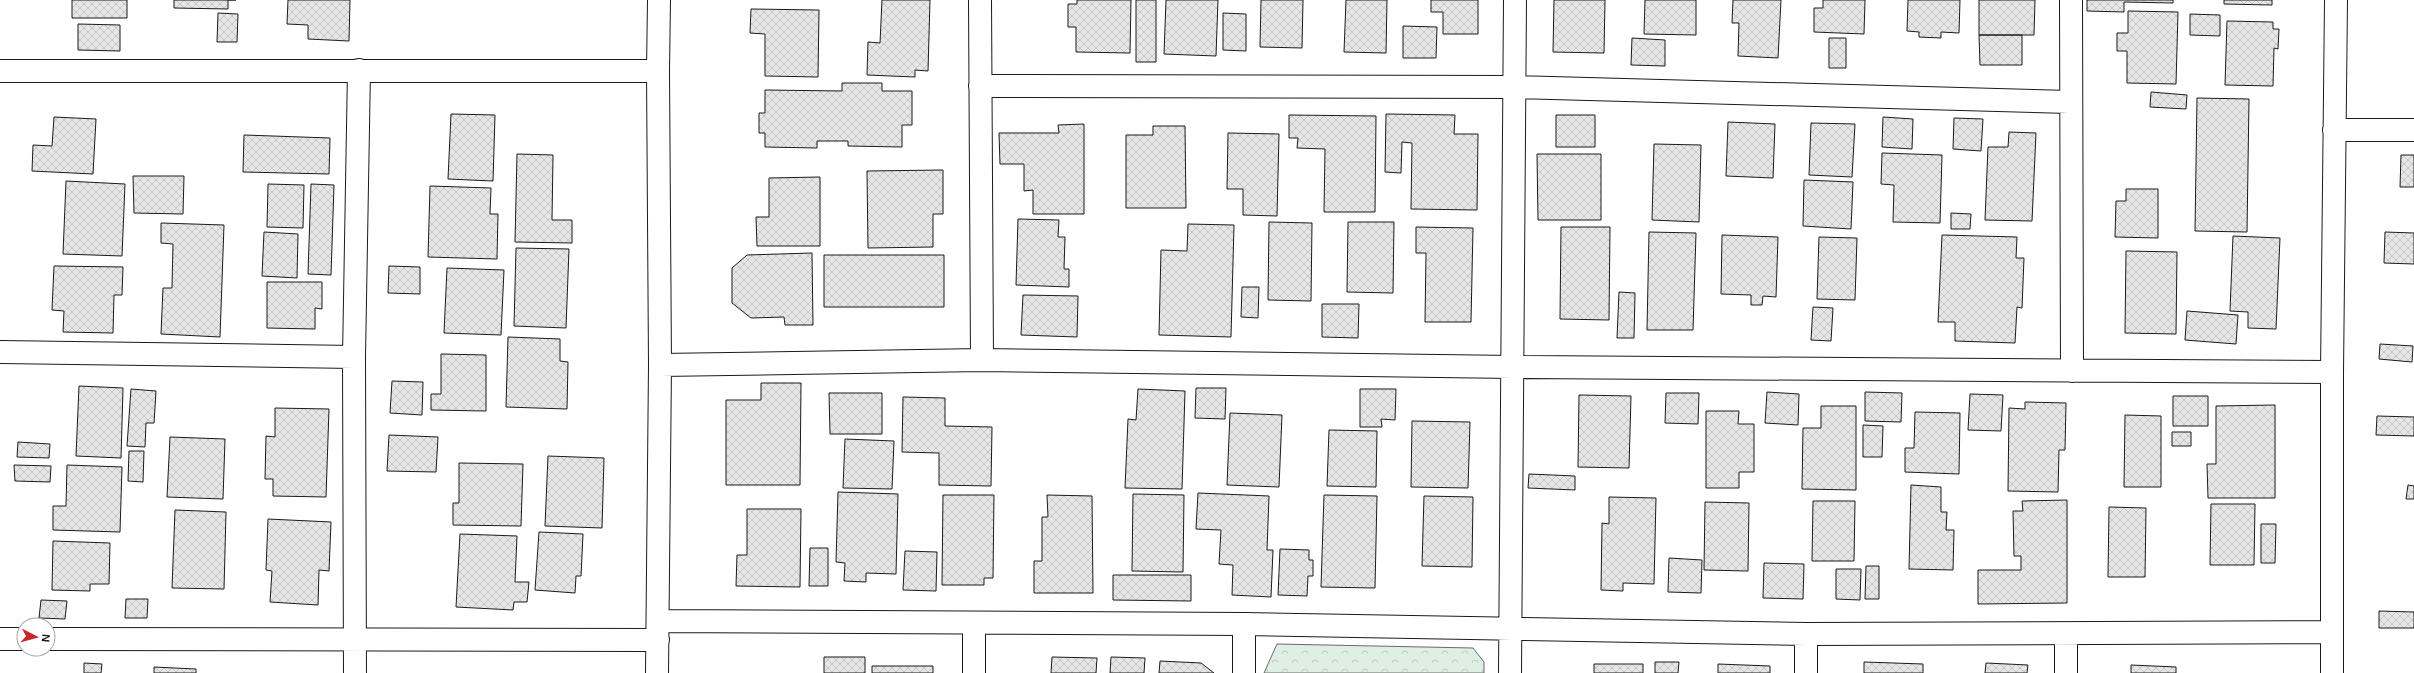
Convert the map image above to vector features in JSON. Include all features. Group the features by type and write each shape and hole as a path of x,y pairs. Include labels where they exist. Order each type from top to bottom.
{"street":[{"path":"657,673 660,365 659,0"},
{"path":"980,0 982,360"},
{"path":"1510,673 1515,0"},
{"path":"2071,0 2070,102 2072,371"},
{"path":"2332,673 2332,372 2336,0"},
{"path":"355,673 354,357 359,70"},
{"path":"0,71 658,71"},
{"path":"980,86 1515,87 2070,102"},
{"path":"2334,130 2414,130"},
{"path":"0,352 354,357"},
{"path":"660,365 982,360 1513,367 2332,372"},
{"path":"56,639 355,638 974,625 1244,624 1510,630 1806,634 2332,632"},
{"path":"1244,624 1244,673"},
{"path":"974,625 974,673"},
{"path":"1806,634 1806,673"},
{"path":"2066,634 2066,673"},
{"path":"0,639 16,639"}],"green space":[{"path":"1277,644 1473,648 1484,662 1484,673 1264,673"}],"building":[{"path":"72,0 127,0 127,18 72,18"},
{"path":"174,0 228,0 228,9 174,8"},
{"path":"288,0 350,0 349,41 308,39 308,25 287,24"},
{"path":"882,0 930,0 928,71 915,70 915,77 867,75 868,42 880,43"},
{"path":"1077,0 1131,0 1130,53 1076,52 1076,27 1068,27 1068,4 1077,4"},
{"path":"1136,0 1156,0 1156,62 1136,62"},
{"path":"1166,0 1218,0 1216,56 1164,54"},
{"path":"1261,0 1303,0 1302,48 1260,47"},
{"path":"1346,0 1387,0 1386,53 1344,52"},
{"path":"1431,0 1478,0 1478,34 1443,34 1443,12 1431,12"},
{"path":"1554,0 1605,0 1604,53 1553,52"},
{"path":"1645,0 1696,0 1696,35 1644,34"},
{"path":"1733,0 1781,0 1778,58 1738,56 1739,23 1732,23"},
{"path":"1823,0 1865,0 1864,34 1814,32 1814,8 1823,8"},
{"path":"1908,0 1960,0 1959,33 1941,32 1941,38 1919,37 1919,32 1907,31"},
{"path":"1979,0 2035,0 2034,35 1979,35"},
{"path":"2087,0 2173,0 2173,3 2124,2 2124,12 2087,11"},
{"path":"2224,0 2272,0 2272,5 2224,4"},
{"path":"751,9 819,10 818,77 765,76 765,34 750,33"},
{"path":"2128,11 2178,12 2176,84 2127,83 2127,51 2117,51 2117,33 2128,33"},
{"path":"218,13 238,14 237,42 217,42"},
{"path":"1223,13 1246,14 1246,51 1223,50"},
{"path":"2190,14 2220,15 2220,36 2190,35"},
{"path":"2227,21 2273,22 2273,29 2279,29 2278,49 2274,48 2273,86 2225,85"},
{"path":"78,24 120,25 120,51 78,50"},
{"path":"1403,26 1437,27 1436,58 1403,58"},
{"path":"1979,35 2022,35 2022,65 1980,65"},
{"path":"1632,38 1665,40 1665,66 1631,65"},
{"path":"1829,38 1846,38 1846,68 1829,68"},
{"path":"842,83 882,83 882,91 912,91 912,125 902,125 902,147 848,146 848,141 817,141 817,148 765,147 765,133 759,133 759,113 765,113 765,90 842,91"},
{"path":"2151,92 2187,95 2186,109 2150,107"},
{"path":"2197,98 2249,99 2247,232 2195,231"},
{"path":"451,114 495,115 493,181 448,179"},
{"path":"1386,114 1455,115 1454,134 1478,134 1477,210 1411,209 1412,143 1402,142 1401,173 1385,172"},
{"path":"1289,115 1376,116 1375,212 1324,212 1325,149 1297,148 1298,138 1289,138"},
{"path":"1556,115 1595,115 1595,147 1556,147"},
{"path":"54,117 96,119 93,174 32,171 33,145 52,146"},
{"path":"1883,117 1913,119 1912,149 1882,147"},
{"path":"1954,118 1983,119 1981,151 1953,149"},
{"path":"1728,122 1775,124 1773,178 1726,176"},
{"path":"1811,123 1855,124 1852,177 1809,175"},
{"path":"1084,124 1084,214 1033,214 1033,190 1024,191 1024,164 1000,164 999,133 1059,133 1058,125"},
{"path":"1153,126 1185,126 1186,208 1126,208 1126,135 1153,135"},
{"path":"2009,132 2036,133 2032,221 1985,220 1988,147 2008,147"},
{"path":"1228,133 1279,134 1277,216 1243,215 1243,189 1227,189"},
{"path":"244,135 330,138 329,174 243,172"},
{"path":"1654,144 1701,145 1699,222 1652,220"},
{"path":"1882,153 1942,155 1940,223 1893,222 1894,185 1881,184"},
{"path":"517,154 553,155 552,220 572,220 572,243 515,242"},
{"path":"1537,154 1601,154 1601,220 1538,220"},
{"path":"2401,155 2414,155 2414,187 2400,187"},
{"path":"943,170 943,214 933,214 933,247 868,248 867,171"},
{"path":"133,176 184,176 183,214 134,213"},
{"path":"820,177 820,246 757,246 756,217 769,217 769,178"},
{"path":"1804,180 1853,182 1851,229 1803,226"},
{"path":"66,181 125,184 122,256 63,254"},
{"path":"268,184 304,185 303,228 267,227"},
{"path":"311,184 334,185 331,275 308,274"},
{"path":"430,186 491,188 490,214 498,214 497,259 428,257"},
{"path":"2126,189 2158,189 2158,238 2115,237 2116,201 2126,201"},
{"path":"1951,213 1971,214 1970,229 1951,229"},
{"path":"1018,219 1059,220 1058,237 1065,237 1064,269 1069,269 1069,287 1016,285"},
{"path":"1269,222 1312,223 1311,301 1268,300"},
{"path":"1348,222 1394,222 1393,293 1347,292"},
{"path":"161,223 224,225 220,337 161,334 163,288 172,288 173,244 161,243"},
{"path":"1188,224 1234,225 1231,337 1159,335 1161,250 1187,251"},
{"path":"1416,227 1473,228 1471,322 1425,322 1426,253 1416,253"},
{"path":"1561,227 1610,227 1609,320 1560,319"},
{"path":"264,232 298,234 297,278 262,276"},
{"path":"1649,232 1696,233 1693,330 1647,330"},
{"path":"2385,232 2414,233 2414,264 2384,263"},
{"path":"1722,235 1778,237 1776,297 1763,296 1762,305 1751,305 1751,295 1721,294"},
{"path":"1942,235 2017,237 2016,258 2024,258 2022,308 2017,307 2015,343 1955,341 1955,322 1938,322"},
{"path":"2233,236 2280,238 2276,329 2248,328 2248,312 2230,311"},
{"path":"1819,237 1857,238 1855,300 1817,299"},
{"path":"516,248 569,249 566,328 514,326"},
{"path":"2126,251 2177,252 2176,334 2125,333"},
{"path":"812,253 813,325 785,325 784,317 751,318 732,303 732,268 747,255"},
{"path":"824,255 944,255 944,307 824,307"},
{"path":"54,266 123,267 122,295 114,295 113,333 63,332 64,311 52,310"},
{"path":"389,266 420,267 420,294 388,293"},
{"path":"447,268 504,270 501,335 444,333"},
{"path":"267,282 322,282 322,309 315,308 315,329 267,328"},
{"path":"1242,287 1259,287 1258,318 1241,317"},
{"path":"1619,292 1635,293 1634,338 1617,338"},
{"path":"1023,295 1078,296 1077,337 1021,335"},
{"path":"1322,304 1359,304 1358,338 1322,337"},
{"path":"1813,307 1833,308 1831,341 1811,340"},
{"path":"2187,311 2238,315 2236,344 2185,340"},
{"path":"508,337 560,339 560,361 568,362 567,409 506,407"},
{"path":"2380,344 2413,346 2412,362 2379,359"},
{"path":"441,354 486,355 486,411 431,410 431,394 441,394"},
{"path":"392,381 423,382 422,415 390,413"},
{"path":"761,383 801,383 800,485 726,485 726,400 761,400"},
{"path":"79,386 123,388 121,458 76,456"},
{"path":"1196,388 1226,388 1225,419 1195,418"},
{"path":"131,389 156,391 154,423 146,423 145,447 127,446"},
{"path":"1138,389 1185,391 1182,489 1125,488 1128,419 1136,420"},
{"path":"1360,389 1396,389 1395,420 1381,419 1382,427 1360,427"},
{"path":"1767,392 1799,394 1798,425 1765,423"},
{"path":"1865,392 1902,393 1901,422 1865,421"},
{"path":"829,393 882,393 882,434 830,434"},
{"path":"1666,393 1699,393 1698,424 1665,423"},
{"path":"1970,394 2003,395 2001,431 1968,430"},
{"path":"1579,395 1631,396 1629,468 1578,467"},
{"path":"2173,396 2208,396 2208,426 2173,426"},
{"path":"903,397 945,398 945,426 992,427 991,486 939,485 939,453 902,452"},
{"path":"2025,402 2066,403 2065,450 2059,450 2058,492 2008,491 2009,408 2025,409"},
{"path":"2275,405 2275,498 2208,498 2207,464 2216,464 2216,406"},
{"path":"1821,406 1856,406 1856,490 1802,489 1803,428 1821,428"},
{"path":"275,408 329,409 326,497 273,496 273,479 265,479 266,436 275,437"},
{"path":"1706,411 1739,411 1738,424 1754,424 1754,472 1739,472 1739,488 1706,488"},
{"path":"1915,412 1960,413 1959,474 1905,472 1905,448 1914,448"},
{"path":"1230,413 1282,415 1279,487 1227,485"},
{"path":"2125,415 2161,416 2161,487 2124,487"},
{"path":"2377,416 2414,417 2414,436 2376,435"},
{"path":"1412,421 1470,422 1468,488 1411,487"},
{"path":"1863,425 1883,426 1882,457 1863,457"},
{"path":"1329,430 1377,431 1376,487 1327,486"},
{"path":"2172,432 2191,432 2191,446 2172,446"},
{"path":"389,435 438,437 436,472 387,471"},
{"path":"170,437 225,439 223,499 167,497"},
{"path":"845,439 894,441 892,489 843,488"},
{"path":"18,442 50,444 49,458 17,457"},
{"path":"129,451 144,451 143,482 128,481"},
{"path":"548,456 604,458 602,528 545,526"},
{"path":"459,463 523,464 521,526 453,525 453,503 459,503"},
{"path":"14,465 51,466 50,482 15,481"},
{"path":"67,465 122,467 120,532 53,530 53,506 66,506"},
{"path":"1529,474 1575,476 1575,490 1528,488"},
{"path":"1911,485 1941,487 1941,512 1947,512 1946,530 1954,530 1953,570 1909,569"},
{"path":"2408,485 2414,486 2414,499 2406,499"},
{"path":"838,492 898,494 896,574 866,573 866,582 844,581 845,563 836,562"},
{"path":"1198,493 1269,496 1267,550 1273,550 1271,597 1232,595 1233,565 1219,564 1221,530 1196,529"},
{"path":"1133,494 1184,495 1183,572 1132,571"},
{"path":"943,495 994,495 993,578 984,578 984,585 942,585"},
{"path":"1047,495 1092,496 1093,593 1034,593 1034,561 1042,561 1042,517 1048,517"},
{"path":"1324,495 1377,496 1375,588 1321,587"},
{"path":"1424,496 1473,497 1472,567 1422,566"},
{"path":"1609,497 1656,498 1654,584 1623,583 1623,591 1601,590 1602,523 1609,524"},
{"path":"2067,500 2067,603 1978,604 1978,570 2021,570 2021,556 2014,556 2013,511 2023,511 2022,501"},
{"path":"1813,501 1855,501 1854,561 1812,561"},
{"path":"1705,502 1749,503 1748,571 1704,570"},
{"path":"2211,504 2255,504 2254,565 2210,565"},
{"path":"2109,507 2146,508 2145,577 2108,577"},
{"path":"747,509 801,509 800,587 736,586 737,555 747,555"},
{"path":"175,510 226,512 224,589 172,588"},
{"path":"268,519 331,522 329,571 319,570 318,605 270,602 272,571 266,570"},
{"path":"2261,524 2276,524 2275,563 2261,563"},
{"path":"539,532 583,534 581,576 576,576 575,593 535,590"},
{"path":"460,534 517,536 515,582 529,582 527,602 514,602 513,610 456,607"},
{"path":"53,541 110,543 109,584 90,584 90,591 52,590"},
{"path":"810,548 828,548 828,586 809,586"},
{"path":"1280,549 1309,550 1309,560 1313,560 1313,576 1308,576 1307,596 1278,595"},
{"path":"905,551 937,552 936,591 903,590"},
{"path":"1669,558 1702,560 1701,593 1668,592"},
{"path":"1764,563 1804,564 1803,599 1763,598"},
{"path":"1866,566 1879,566 1879,599 1865,599"},
{"path":"1836,569 1861,569 1860,600 1836,599"},
{"path":"1113,575 1191,575 1191,601 1113,600"},
{"path":"126,599 148,599 147,618 125,618"},
{"path":"41,600 67,601 65,619 56,619 56,617 39,617"},
{"path":"2379,611 2414,612 2414,628 2379,628"},
{"path":"824,657 865,657 865,673 824,673"},
{"path":"1052,657 1097,658 1096,673 1051,673"},
{"path":"1111,657 1145,658 1144,673 1110,673"},
{"path":"1160,661 1201,663 1214,673 1159,673"},
{"path":"1655,662 1679,662 1678,673 1655,673"},
{"path":"1864,662 1923,664 1923,673 1864,673"},
{"path":"84,663 102,664 101,673 84,673"},
{"path":"1986,663 2028,665 2027,673 1985,673"},
{"path":"1594,664 1643,664 1643,673 1594,673"},
{"path":"1718,664 1770,666 1770,673 1718,673"},
{"path":"2131,665 2176,667 2176,673 2131,673"},
{"path":"872,666 933,666 933,673 872,673"},
{"path":"154,667 196,669 196,673 154,673"}]}
